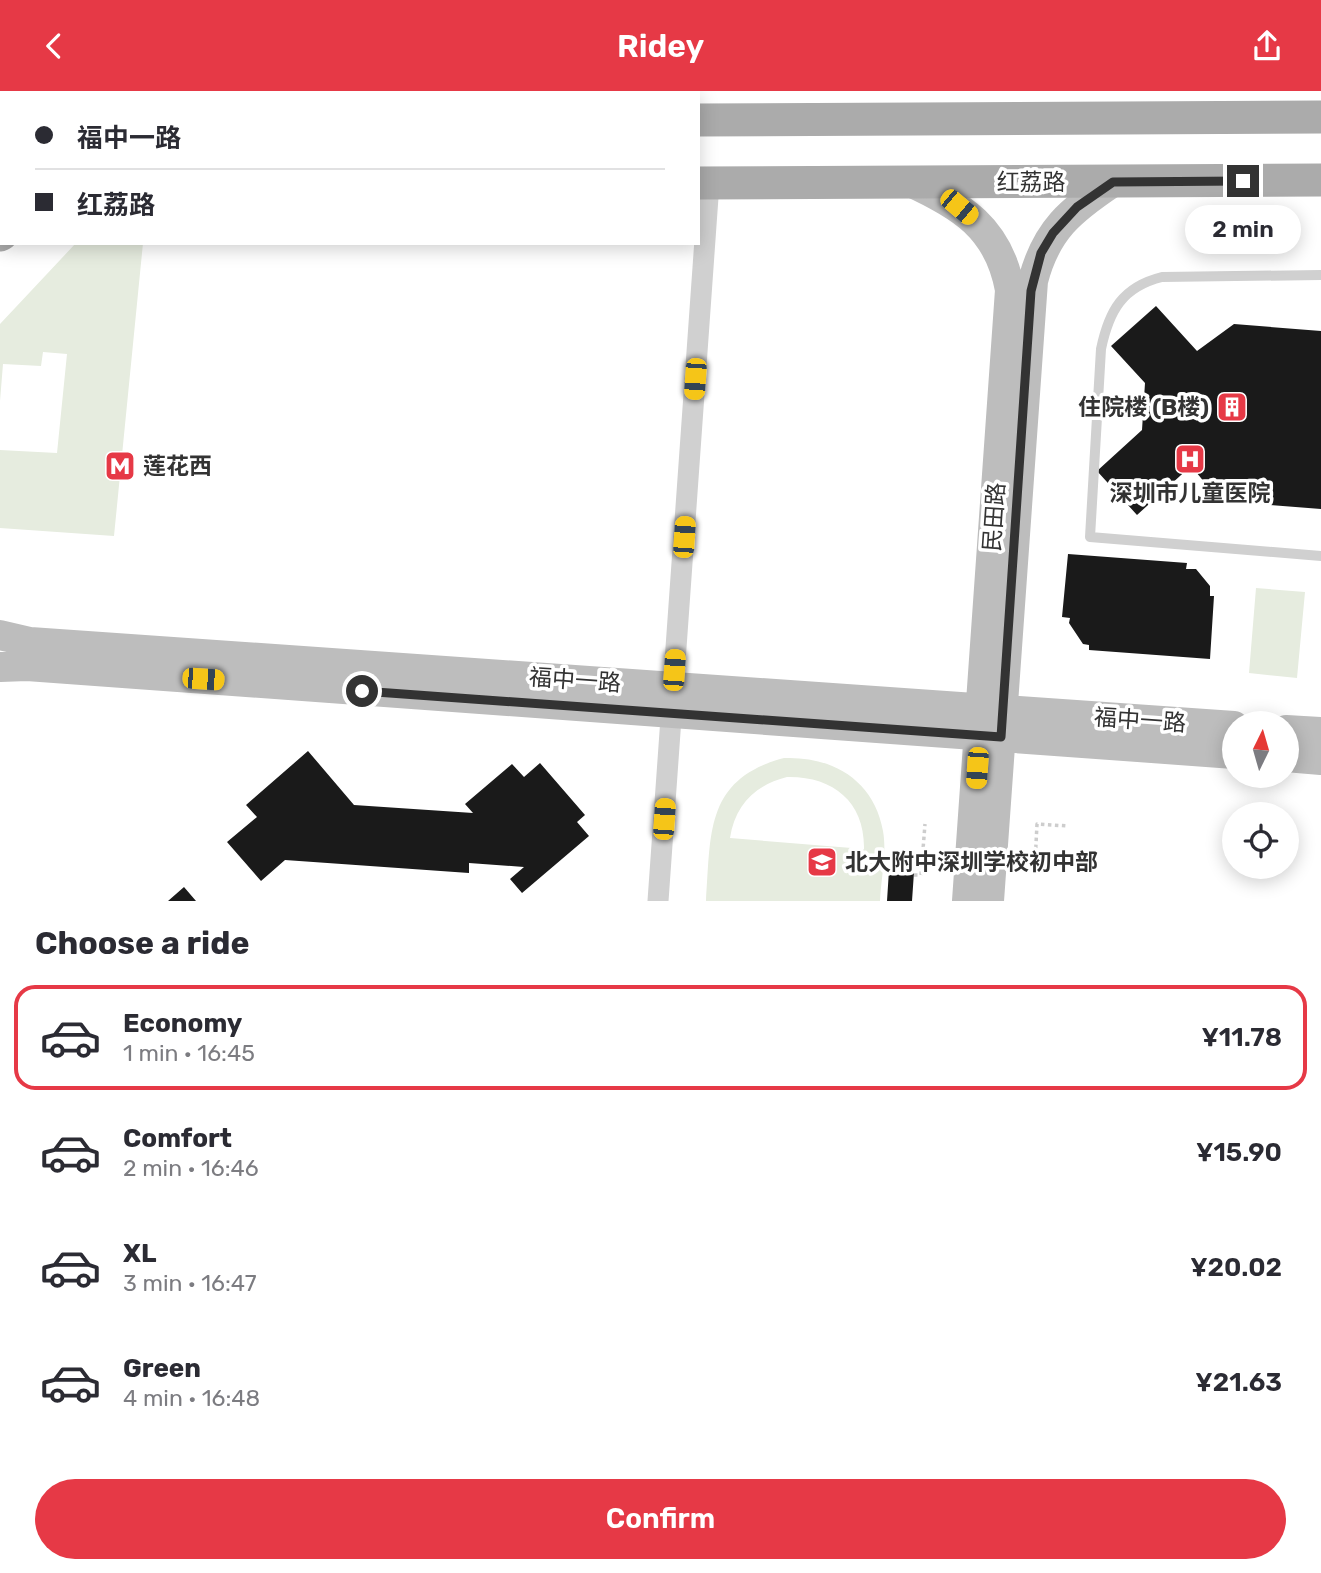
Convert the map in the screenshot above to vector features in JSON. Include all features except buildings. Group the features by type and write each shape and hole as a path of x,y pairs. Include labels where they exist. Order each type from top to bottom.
{"main road":[{"path":"700,120 1321,117"},
{"name":"红荔路","path":"704,183 1321,180"}],"street":[{"name":"民田路","path":"908,181 943,197 972,218 991,239 1010,290 991,723 989,901"},
{"name":"民田路","path":"967,901 991,723 1033,281 1041,253 1060,223 1077,207 1113,182"},
{"path":"658,901 704,183"},
{"name":"福中一路","path":"0,635 30,642 672,700 991,723 1222,752"},
{"name":"福中一路","path":"0,667 672,700"},
{"name":"福中一路","path":"991,723 1222,726"},
{"path":"1299,731 1321,732"},
{"path":"1299,758 1321,760"}],"lane":[{"path":"1321,275 1162,277 1144,281 1130,290 1116,306 1106,325 1101,349 1090,537 1321,556"}],"path":[{"path":"914,875 921,875 925,824"},
{"path":"1035,864 1037,824 1068,826"}],"shaded area":[{"path":"74,245 143,245 114,536 0,528 0,450 57,453 67,354 43,352 41,366 3,364 0,401 0,324"},
{"path":"1256,588 1305,592 1297,678 1249,673"},
{"path":"784,758 802,758 834,767 860,785 878,813 883,831 884,857 880,901 706,901 709,853 717,812 726,795 739,780 758,767","holes":["787,777 804,778 832,787 852,805 863,832 864,849 730,838 742,806 756,791"]}],"place":[{"name":"住院楼 (B楼)","path":"1232,407"},
{"name":"深圳市儿童医院","path":"1190,459"},
{"name":"莲花西","path":"120,466"},
{"name":"北大附中深圳学校初中部","path":"822,862"}],"route":[{"path":"362,691 1001,737 1031,291 1041,253 1060,223 1077,207 1113,182 1243,181"}]}
